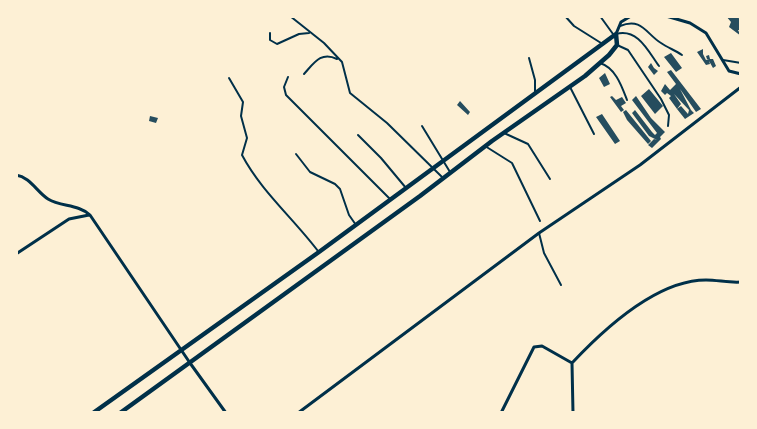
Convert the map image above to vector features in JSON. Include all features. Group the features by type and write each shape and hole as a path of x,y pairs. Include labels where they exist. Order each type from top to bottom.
{"street":[{"path":"93,413 319,252 615,34 618,27 631,16"},
{"path":"666,16 698,26 709,37 729,71 741,74"},
{"path":"120,413 570,86 610,55 617,44 615,34"},
{"path":"298,413 539,233 640,165 741,87"},
{"path":"16,175 27,180 49,199 81,208 90,215 226,413"},
{"path":"16,254 69,219 90,215"},
{"path":"573,413 572,363 610,326 659,294 675,286 706,280 741,282"},
{"path":"501,413 534,347 542,346 572,363"}],"lane":[{"path":"290,16 340,60 344,66 350,93 387,123 442,178"},
{"path":"565,16 574,26 601,43"},
{"path":"600,16 615,34 626,31 636,36 659,66"},
{"path":"618,27 628,24 642,26 661,44 682,55"},
{"path":"270,33 270,40 277,44 299,34 311,33"},
{"path":"617,44 624,47 631,54 661,99 669,115 668,126"},
{"path":"304,74 320,57 330,55 340,60"},
{"path":"529,58 535,80 535,92"},
{"path":"723,60 741,62"},
{"path":"600,63 607,66 616,76 627,100"},
{"path":"288,77 284,87 286,95 390,199"},
{"path":"229,78 243,102 241,116 247,135 242,149 244,158 264,188 292,218 319,252"},
{"path":"570,86 594,134"},
{"path":"422,126 450,172"},
{"path":"503,133 528,144 550,179"},
{"path":"358,135 381,158 406,188"},
{"path":"485,146 512,163 540,222"},
{"path":"296,154 310,172 335,184 340,189 349,215 356,224"},
{"path":"539,233 544,253 561,285"}],"building":[{"path":"726,16 736,16 741,20 741,30 738,30 741,36 729,27 731,22"},
{"path":"703,49 706,60 709,59 706,56 709,55 710,59 713,59 716,66 713,68 709,61 710,64 706,65 697,52"},
{"path":"671,53 682,68 676,72 664,57"},
{"path":"651,63 658,71 654,75 648,67"},
{"path":"671,70 701,109 696,112 680,89 694,113 685,119 677,109 669,98 671,96 667,93 665,95 661,91 665,84 670,90 676,84 667,72","holes":["674,94 689,110 688,114 681,106 677,109 681,104"]},
{"path":"605,73 610,84 604,87 599,78"},
{"path":"649,89 663,106 655,114 641,96"},
{"path":"612,96 616,100 622,97 626,103 621,106 624,110 621,112 610,97"},
{"path":"636,96 651,118 665,132 652,148 648,145 654,139 657,140 649,136 632,113 635,110 652,132 655,135 657,133 632,100"},
{"path":"460,101 470,112 468,115 457,105"},
{"path":"626,110 651,141 648,144 627,120 623,112"},
{"path":"602,114 620,141 615,144 596,117"},
{"path":"150,116 158,118 156,123 149,121"}]}
